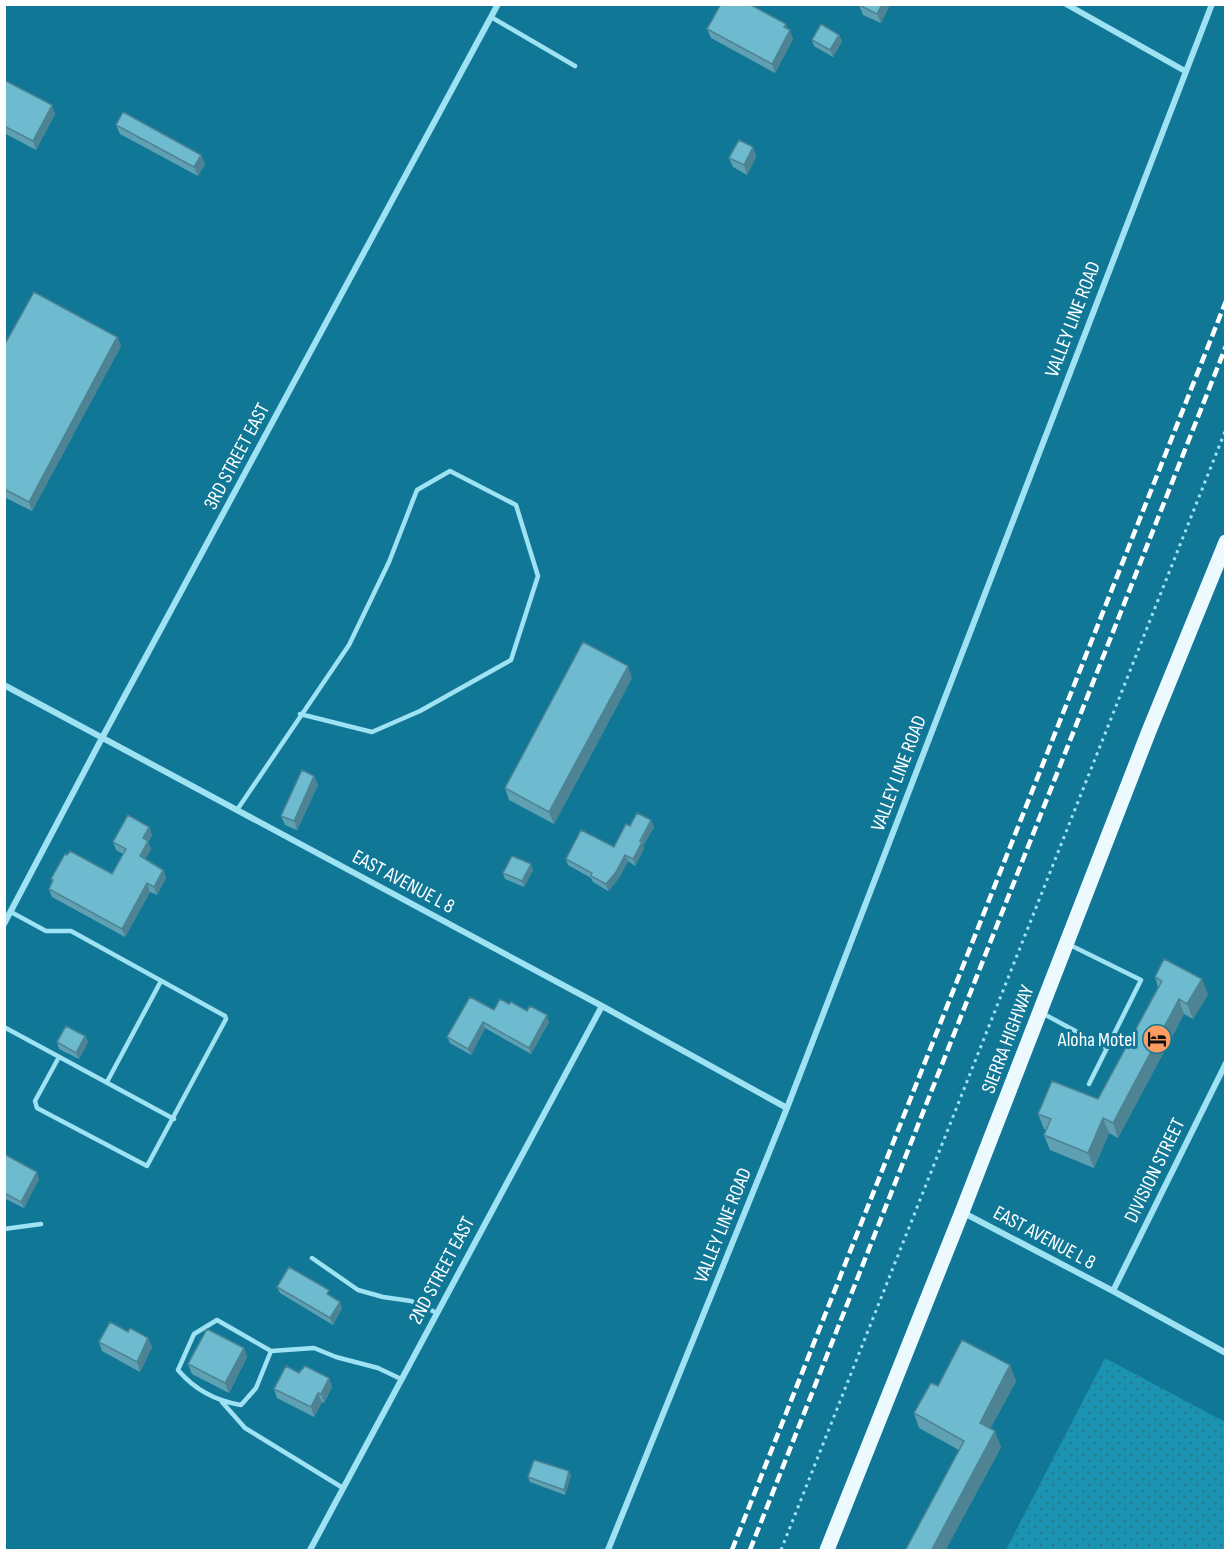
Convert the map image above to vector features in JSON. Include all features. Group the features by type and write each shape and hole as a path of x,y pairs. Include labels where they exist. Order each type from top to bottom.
{"main road":[{"name":"SIERRA HIGHWAY","path":"826,1551 962,1212 1149,731 1226,542"}],"street":[{"name":"3RD STREET EAST","path":"4,924 498,4"},
{"path":"1066,4 1185,71"},
{"name":"VALLEY LINE ROAD","path":"608,1551 787,1108 1212,4"},
{"name":"EAST AVENUE L 8","path":"4,686 602,1006 787,1108"},
{"name":"2ND STREET EAST","path":"310,1551 602,1006"},
{"name":"DIVISION STREET","path":"1113,1291 1226,1063"},
{"name":"EAST AVENUE L 8","path":"962,1212 1226,1353"}],"lane":[{"path":"491,17 575,66"},
{"path":"237,810 300,714 349,645 389,562 417,490 450,471 516,505 538,576 511,660 420,711 372,732 300,714"},
{"path":"11,912 46,931 71,931 225,1016 226,1019 150,1164 144,1166 37,1108 35,1101 59,1057"},
{"path":"1066,943 1140,980 1089,1084"},
{"path":"107,1082 161,981"},
{"path":"1040,1012 1107,1048"},
{"path":"4,1027 174,1119"},
{"path":"4,1229 41,1224"},
{"path":"312,1258 358,1290 411,1301 437,1313"},
{"path":"271,1352 256,1388 241,1405 222,1402 190,1384 178,1370 194,1334 217,1320 271,1352 314,1348 336,1357 378,1368 401,1379"},
{"path":"222,1402 244,1428 343,1488"}],"path":[{"path":"781,1551 1226,429"}],"shaded area":[{"path":"1105,1358 1225,1422 1225,1550 1006,1550"}],"building":[{"path":"721,4 749,4 786,24 784,27 790,30 772,64 707,29"},
{"path":"860,4 882,4 877,14"},
{"path":"821,24 839,35 830,50 812,40"},
{"path":"4,80 52,105 33,141 4,126"},
{"path":"123,112 201,155 194,167 116,125"},
{"path":"739,140 753,147 744,165 729,158"},
{"path":"34,292 117,337 29,502 4,489 4,346"},
{"path":"583,642 628,666 549,812 505,788"},
{"path":"302,770 314,776 294,821 281,816"},
{"path":"637,813 651,820 640,841 642,842 633,859 625,855 606,884 591,876 592,873 566,859 581,830 614,847 626,824 630,826"},
{"path":"128,815 149,827 143,838 148,841 140,856 163,870 154,887 147,883 122,929 49,889 53,880 51,879 65,854 67,855 70,851 112,874 126,849 113,842"},
{"path":"512,856 531,864 522,881 503,873"},
{"path":"1164,959 1202,979 1187,1004 1179,999 1113,1123 1103,1118 1088,1153 1044,1135 1051,1119 1038,1114 1052,1081 1098,1099 1162,981 1155,977"},
{"path":"470,997 494,1010 500,999 527,1011 530,1006 547,1015 529,1048 483,1022 468,1049 447,1037"},
{"path":"66,1026 85,1036 76,1053 57,1042"},
{"path":"4,1154 37,1172 21,1202 4,1193"},
{"path":"289,1267 329,1290 327,1294 340,1302 330,1318 277,1287"},
{"path":"110,1322 128,1332 130,1328 148,1338 137,1362 99,1342"},
{"path":"207,1329 244,1348 225,1383 188,1364"},
{"path":"962,1340 1010,1365 980,1423 995,1431 931,1551 905,1551 964,1441 914,1413 931,1383 938,1386"},
{"path":"286,1366 299,1373 305,1366 329,1378 311,1407 274,1389"},
{"path":"534,1460 569,1471 564,1490 528,1477"}],"railway":[{"path":"732,1550 1226,301"},
{"path":"750,1550 1226,346"}],"place":[{"name":"Aloha Motel","path":"1157,1039"}]}
